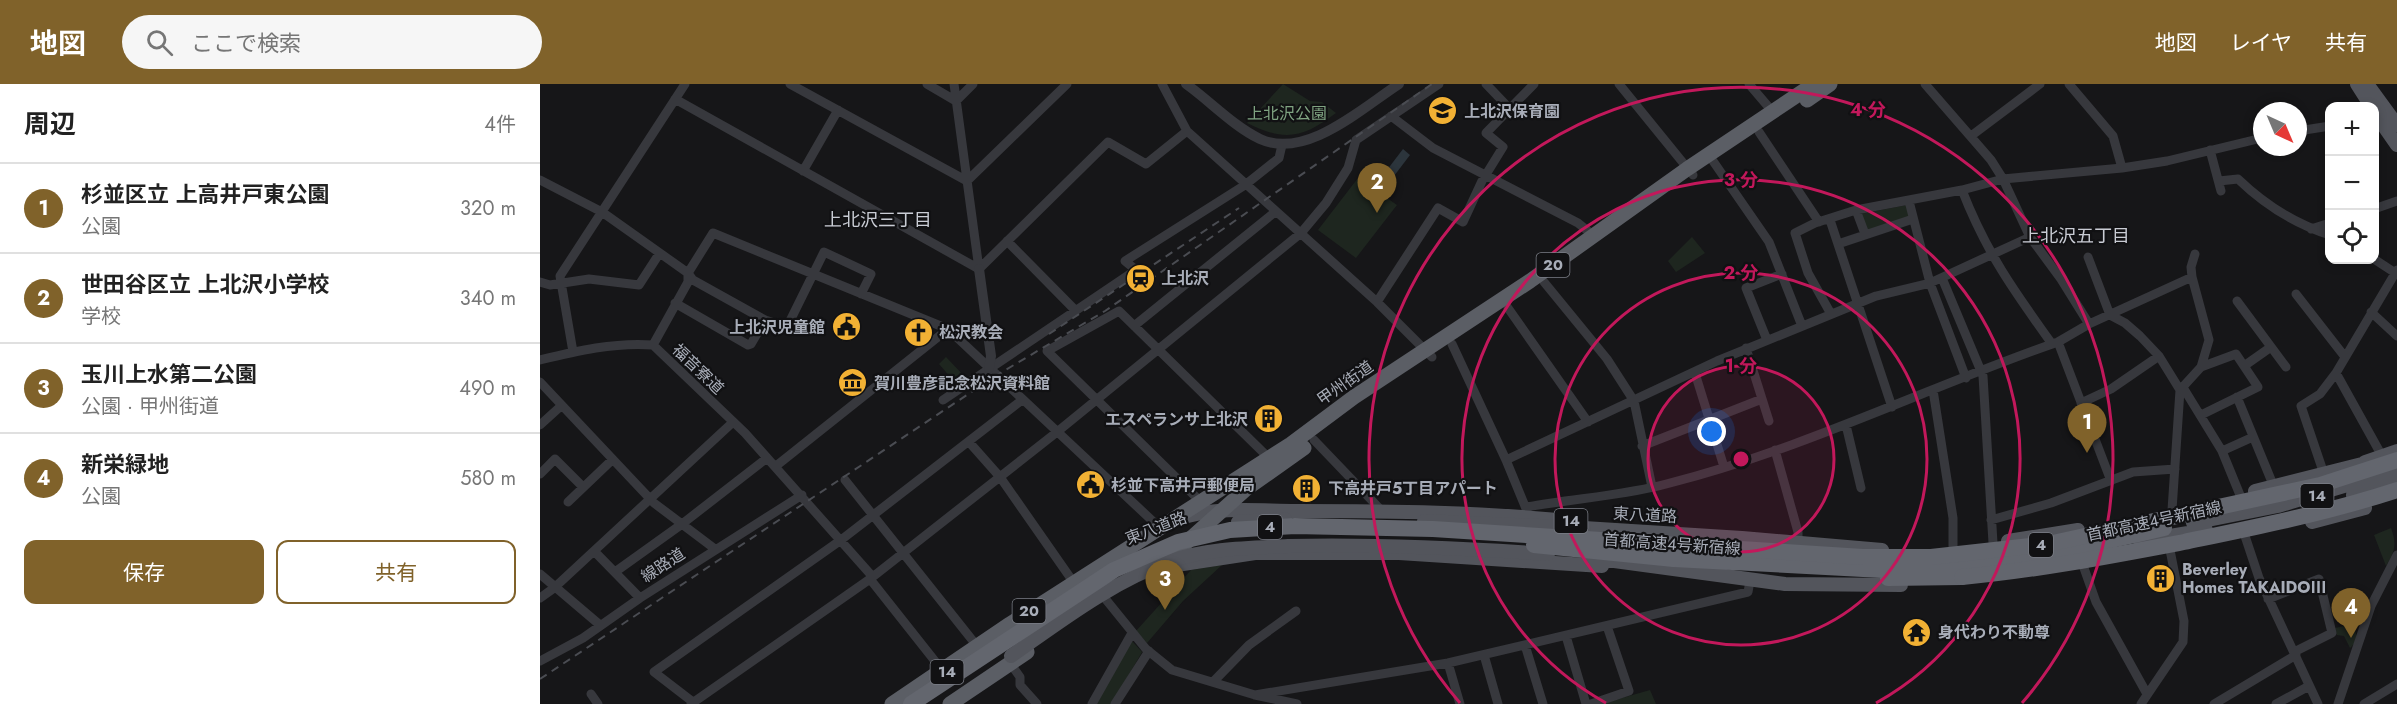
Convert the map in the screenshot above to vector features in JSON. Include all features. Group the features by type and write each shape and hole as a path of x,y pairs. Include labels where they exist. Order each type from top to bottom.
{"highway":[{"name":"甲州街道","path":"894,704 977,646 1080,579 1270,459 1429,354 1452,344 1508,308 1772,111 1814,84"},
{"name":"甲州街道","path":"950,704 1010,659 1154,571 1246,489 1594,236 1690,172 1713,161 1759,132 1830,84"},
{"name":"首都高速4号新宿線","path":"928,704 1120,578 1160,559 1206,545 1260,537 1390,538 1675,552 1931,557 1983,553 2126,529 2320,484 2389,458"},
{"name":"首都高速4号新宿線","path":"911,704 1114,570 1156,550 1205,535 1259,527 1380,527 1482,531 1675,552 1861,577 1906,579 1984,575 2084,561 2323,513 2397,490"},
{"path":"1931,569 2027,556 2164,528"},
{"path":"1675,552 1931,569 1984,569 2124,544"}],"main road":[{"path":"2357,84 2380,112 2397,125"},
{"path":"2367,84 2397,144"},
{"path":"1953,549 2077,530 2240,495 2389,458 2397,451"},
{"path":"2236,516 2364,463"},
{"name":"東八道路","path":"894,704 1000,639 1100,572 1144,548 1215,526 1262,519 1318,519 1584,528 1742,538 1885,551 1953,549 2030,545 2164,528 2236,516 2322,494 2397,470"},
{"name":"14","path":"2282,514 2397,480"},
{"path":"1246,489 1251,512"},
{"name":"14","path":"943,704 1119,585 1173,560 1216,551 1242,548 1331,546 1491,550 1574,556 1750,581 1822,585 1970,584 2043,562 2124,544 2282,514 2376,504 2397,497"},
{"path":"1970,584 2084,568 2339,516 2376,504"},
{"name":"14","path":"1164,526 1196,513 1527,512 1742,538"},
{"path":"1399,553 1401,513"},
{"name":"14","path":"1154,571 1207,559 1255,553 1399,553 1695,573"}],"street":[{"path":"573,352 560,276 685,84"},
{"path":"790,84 967,182"},
{"path":"927,84 956,101"},
{"path":"954,84 991,356 989,368"},
{"path":"956,101 973,84"},
{"path":"967,182 1067,84"},
{"path":"1162,84 1187,131 1377,302 1429,354"},
{"path":"1186,84 1260,139 1282,145 1313,139 1399,84"},
{"path":"1023,400 841,540 654,672 692,703 871,578 1057,432 1301,234 1326,203 1348,168 1356,140 1438,84"},
{"path":"1486,84 1510,109"},
{"path":"1377,302 1438,208 1463,222 1503,147 1486,133 1534,84"},
{"path":"1619,84 1690,172"},
{"path":"1749,84 1772,111"},
{"path":"1925,84 1971,136 2003,179 2030,237 2061,279 2089,324"},
{"path":"1971,136 2040,84"},
{"path":"2068,84 2113,136 2122,168"},
{"path":"675,99 979,269"},
{"path":"803,171 838,110"},
{"path":"1391,116 1433,148 1485,178 1578,223 1594,236"},
{"path":"2307,130 2325,127"},
{"path":"979,269 1108,142 1146,164 1187,131"},
{"path":"1759,132 1819,222"},
{"path":"1831,314 1808,273 1795,233 1819,222 1857,210 1962,190 2003,179 2122,168 2253,140"},
{"path":"943,400 1136,270 1125,261 1245,185 1279,158 1282,145"},
{"path":"2210,150 2220,186 2238,180 2261,201 2311,229 2325,233"},
{"path":"1713,161 1769,242 1802,326"},
{"path":"540,180 602,212 688,273 693,280 765,320 787,327 824,252 871,274 861,294"},
{"path":"1962,190 1976,226 2006,281 2055,343 2111,481"},
{"path":"1909,201 1931,286 1966,378"},
{"path":"2379,207 2397,201"},
{"path":"1857,210 1865,234"},
{"path":"1134,326 1275,212"},
{"path":"1838,244 1913,219"},
{"path":"1830,220 1892,406"},
{"path":"2311,229 2325,225"},
{"path":"653,345 688,282 688,273 713,232 948,329 1057,432 1164,526"},
{"path":"1931,286 1942,278 2030,237"},
{"path":"1007,241 1076,311"},
{"path":"540,282 550,285 561,281 589,279 639,285 643,283 659,254"},
{"path":"2172,510 2182,389 2201,367 2209,340 2192,277 2191,267 2195,254"},
{"path":"2088,257 2110,315 2125,323 2159,356 2201,415 2222,451 2240,495"},
{"path":"2324,474 2301,406 2320,394 2336,373 2370,312 2397,272 2379,262"},
{"path":"1767,340 1746,288 1782,274"},
{"path":"1452,344 1506,460 1527,512 1652,488 1724,467 1846,425 2055,343 2089,324 2192,277"},
{"path":"1942,278 1981,372 1993,543"},
{"path":"1544,282 1608,359 1634,400 1652,488"},
{"path":"1506,460 1746,348 1857,303 1876,296 1931,286 1947,289"},
{"path":"2296,294 2345,357"},
{"path":"2237,301 2286,367"},
{"path":"675,303 748,345 751,344 765,320"},
{"path":"1508,308 1588,422"},
{"path":"1202,502 1047,351 1119,311 1270,459"},
{"path":"2370,312 2397,336"},
{"path":"776,466 948,329"},
{"name":"福音寮道","path":"540,360 573,352 635,344 653,345 745,433 802,495 841,540 942,670"},
{"path":"2244,366 2271,347"},
{"path":"1746,348 1769,421"},
{"path":"2201,367 2236,354 2258,387 2201,415"},
{"path":"2081,403 2111,389 2159,356"},
{"path":"1695,373 1724,467"},
{"path":"2336,373 2389,458"},
{"path":"540,382 651,499 715,549"},
{"path":"1933,390 1953,518 1953,549"},
{"path":"2237,397 2274,487"},
{"path":"1642,446 1762,399"},
{"path":"540,425 561,406"},
{"path":"540,598 554,588 732,423"},
{"path":"1846,425 1861,488"},
{"path":"2222,451 2253,437"},
{"path":"1314,440 1382,512"},
{"path":"969,442 1000,477 1080,579 1105,599 1149,651 1172,669 1255,695 1297,704"},
{"path":"1775,450 1798,543"},
{"path":"615,572 682,524 767,458"},
{"path":"540,474 555,459 584,487"},
{"path":"568,502 612,460"},
{"path":"1991,520 2051,503 2133,472 2175,469"},
{"path":"845,480 977,646"},
{"name":"線路道","path":"540,661 583,638 715,549 802,495"},
{"path":"2245,536 2268,599 2318,704"},
{"path":"2141,704 2183,642 2184,621 2170,550"},
{"path":"594,551 640,598"},
{"path":"2338,704 2371,606 2397,555"},
{"path":"2084,568 2096,602 2147,694"},
{"path":"540,574 600,626"},
{"path":"2214,704 2295,653 2332,633 2319,579 2268,599"},
{"path":"1255,695 1484,655 1748,592 1750,581"},
{"path":"1213,682 1244,649 1296,611"},
{"path":"1591,704 1629,692 1607,626"},
{"path":"1092,704 1132,633"},
{"path":"1566,636 1586,704"},
{"path":"1525,645 1543,704"},
{"path":"1115,704 1149,651"},
{"path":"1484,655 1498,704"},
{"path":"1010,659 1020,677 1020,685 1037,704"},
{"path":"1448,663 1460,704"},
{"path":"2364,704 2397,684"},
{"path":"2276,704 2309,686"},
{"path":"591,693 598,704"}],"green space":[{"name":"上北沢公園","path":"1283,84 1310,101 1322,102 1336,113 1314,128 1293,134 1272,133 1247,123"},
{"path":"1358,178 1397,205 1356,258 1318,230"},
{"path":"1907,205 1910,217 1869,230 1865,228 1860,214"},
{"path":"1692,237 1705,253 1676,272 1668,261"},
{"path":"946,357 967,379 958,386 939,364"},
{"path":"2391,528 2394,547 2386,566 2374,535"},
{"path":"1222,565 1183,601 1147,643 1136,631 1191,570"},
{"path":"2353,624 2358,640 2350,648 2344,636 2337,635 2335,628"},
{"path":"1132,641 1142,652 1112,704 1095,704"},
{"path":"1650,690 1656,704 1601,704"}],"shaded area":[{"path":"1403,149 1410,155 1394,176 1387,170"}],"railway":[{"path":"540,679 997,375 1105,311 1432,84"},
{"path":"1049,334 1239,208"}],"place":[{"name":"上北沢保育園","path":"1443,111"},
{"name":"世田谷区立 上北沢小学校","path":"1377,213"},
{"name":"上北沢","path":"1140,278"},
{"name":"上北沢児童館","path":"846,327"},
{"name":"松沢教会","path":"918,332"},
{"name":"賀川豊彦記念松沢資料館","path":"853,383"},
{"name":"エスペランサ上北沢","path":"1269,419"},
{"name":"杉並区立 上高井戸東公園","path":"2087,453"},
{"name":"杉並下高井戸郵便局","path":"1090,485"},
{"name":"下高井戸5丁目アパート","path":"1307,488"},
{"name":"Beverley Homes TAKAIDOⅢ","path":"2161,578"},
{"name":"玉川上水第二公園","path":"1165,610"},
{"name":"身代わり不動尊","path":"1917,632"},
{"name":"新栄緑地","path":"2351,638"}],"district":[{"name":"上北沢三丁目","path":"878,220"},
{"name":"上北沢五丁目","path":"2076,236"}]}
